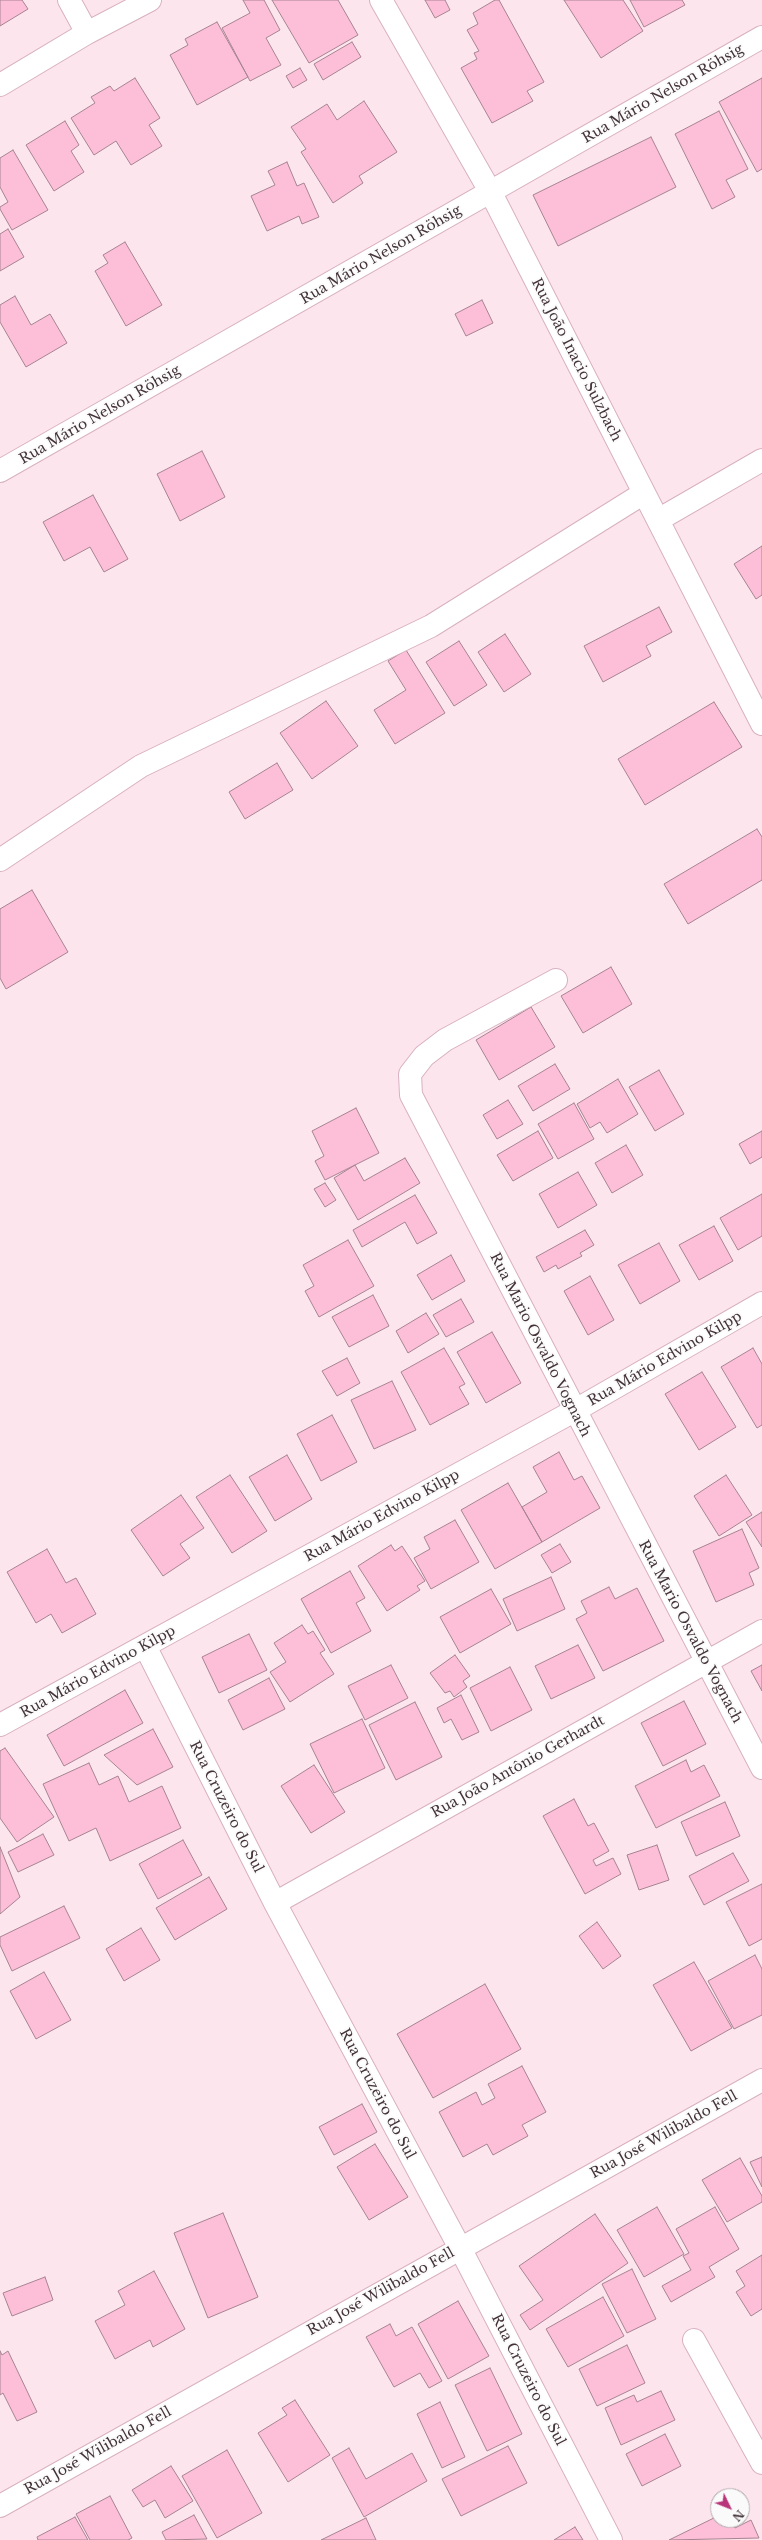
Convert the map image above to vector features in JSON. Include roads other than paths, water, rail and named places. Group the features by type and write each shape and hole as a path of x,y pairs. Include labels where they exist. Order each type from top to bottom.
{"street":[{"path":"68,0 87,33"},
{"path":"0,85 87,33 150,0"},
{"name":"Rua João Inacio Sulzbach","path":"381,0 491,193 762,724"},
{"name":"Rua Mário Nelson Röhsig","path":"0,471 491,193 762,37"},
{"path":"658,520 762,460"},
{"path":"0,860 141,766 431,626 644,493"},
{"name":"Rua Mario Osvaldo Vognach","path":"556,980 445,1040 424,1056 410,1074 411,1095 574,1411 762,1768"},
{"name":"Rua Mário Edvino Kilpp","path":"0,1725 574,1411 762,1303"},
{"name":"Rua João Antônio Gerhardt","path":"275,1903 762,1631"},
{"name":"Rua Cruzeiro do Sul","path":"145,1646 275,1903 460,2248 611,2540"},
{"name":"Rua José Wilibaldo Fell","path":"0,2506 762,2080"},
{"path":"694,2340 762,2463"}]}
